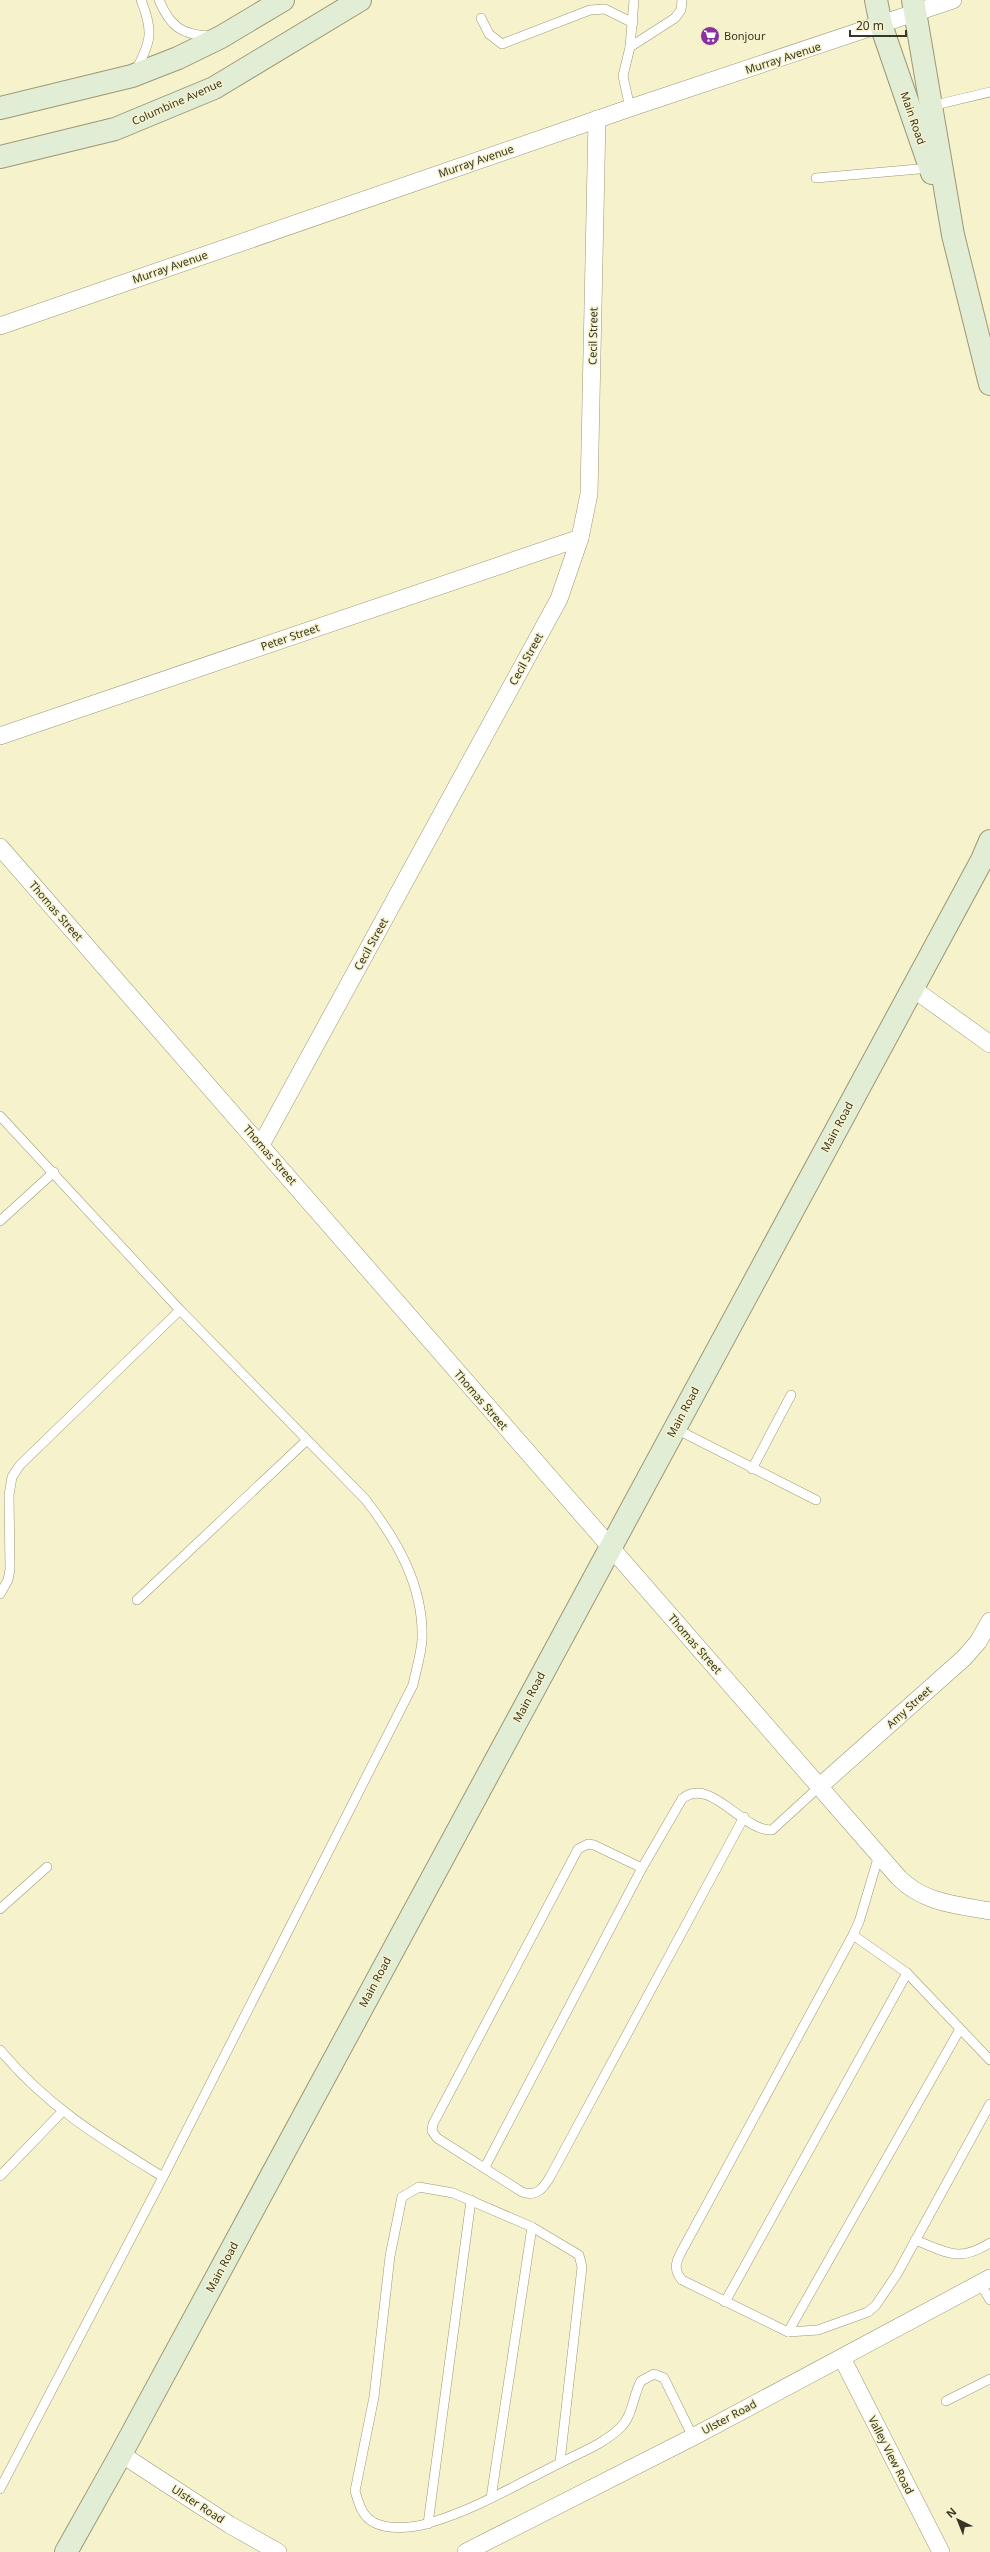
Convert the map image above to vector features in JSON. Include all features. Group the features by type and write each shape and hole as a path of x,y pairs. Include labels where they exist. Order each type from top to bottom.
{"main road":[{"path":"0,108 132,76 178,58 221,37 283,0"},
{"name":"Columbine Avenue","path":"0,157 114,129 214,88 360,0"},
{"name":"Main Road","path":"876,0 882,25 953,235"},
{"name":"Main Road","path":"914,7 953,235 990,384"},
{"name":"Main Road","path":"66,2552 121,2454 982,860 990,840"}],"street":[{"name":"Murray Avenue","path":"0,326 630,108 882,25 914,7 953,0"},
{"name":"Cecil Street","path":"261,1145 559,599 580,538 589,494 597,120"},
{"name":"Peter Street","path":"0,736 580,538"},
{"name":"Thomas Street","path":"0,847 899,1878 916,1893 943,1902 990,1911"},
{"path":"912,988 990,1044"},
{"name":"Amy Street","path":"820,1786 964,1658 978,1642 990,1621"},
{"name":"Ulster Road","path":"466,2552 693,2437 985,2281"},
{"name":"Valley View Road","path":"842,2358 941,2552"},
{"name":"Ulster Road","path":"121,2454 230,2525 278,2552"}],"lane":[{"path":"132,76 147,50 151,34 141,0"},
{"path":"159,0 167,18 174,26 199,36 221,37"},
{"path":"630,108 623,76 630,47 634,0"},
{"path":"630,47 674,18 681,10 682,0"},
{"path":"480,18 489,34 502,44 590,10 605,9 632,23"},
{"path":"931,106 990,92"},
{"path":"816,178 930,168"},
{"path":"0,1116 54,1172 180,1310 365,1499 390,1532 404,1560 417,1595 421,1622 420,1656 413,1685 163,2176 0,2489"},
{"path":"0,1221 54,1172"},
{"path":"0,1594 8,1580 10,1569 9,1495 12,1477 35,1449 180,1310"},
{"path":"752,1469 791,1395"},
{"path":"674,1428 752,1469 816,1500"},
{"path":"137,1600 307,1440"},
{"path":"485,2167 642,1868 682,1798 691,1792 700,1791 744,1817 760,1829 772,1830 820,1786"},
{"path":"642,1868 612,1853 588,1844 575,1852 432,2128 434,2135 444,2144 485,2167 528,2194 540,2191 546,2184 744,1817"},
{"path":"879,1855 860,1922 677,2260 675,2267 682,2280 724,2302 788,2332 818,2330 868,2312 885,2293 990,2104"},
{"path":"0,1909 47,1867"},
{"path":"853,1935 907,1973 990,2060"},
{"path":"724,2302 907,1973"},
{"path":"788,2332 960,2029"},
{"path":"0,2050 62,2112 86,2130 163,2176"},
{"path":"0,2176 62,2112"},
{"path":"560,2462 582,2268 576,2252 532,2227 471,2200 430,2187 419,2187 408,2191 400,2202 390,2256 374,2397 355,2491 362,2512 376,2524 397,2527 428,2524 491,2498 596,2444 621,2427 629,2416 642,2381 654,2374 664,2378 693,2437"},
{"path":"428,2524 471,2200"},
{"path":"491,2498 532,2227"},
{"path":"915,2240 961,2255 973,2254 990,2243"},
{"path":"985,2281 990,2300"},
{"path":"946,2401 990,2379"}],"place":[{"name":"Bonjour","path":"710,36"}]}
